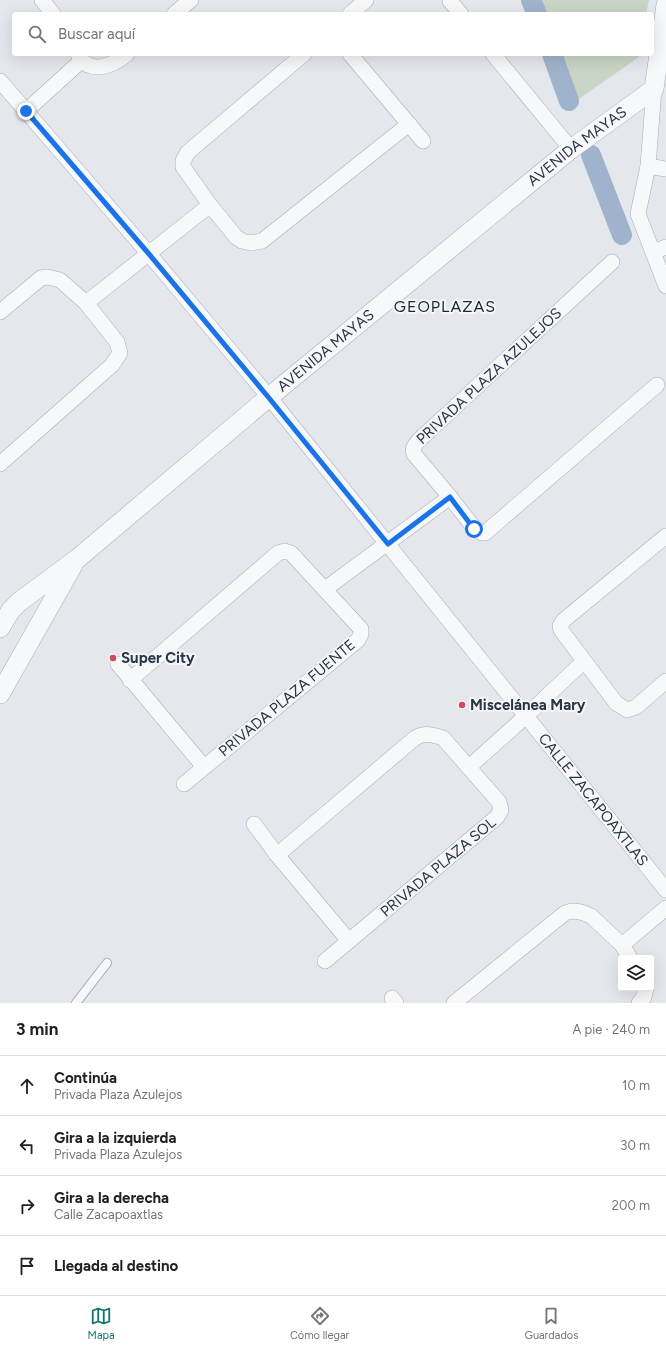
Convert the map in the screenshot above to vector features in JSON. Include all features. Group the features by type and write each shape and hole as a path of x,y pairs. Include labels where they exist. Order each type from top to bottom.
{"street":[{"path":"42,0 51,12"},
{"path":"176,12 191,0"},
{"path":"352,12 366,0"},
{"path":"450,1 459,12"},
{"path":"666,5 654,89 648,166 638,214 659,250 666,286"},
{"path":"26,111 79,58 91,66 102,67 115,63 124,56"},
{"path":"302,56 185,156 183,167 210,205 236,237 242,241 251,244 262,241 409,124"},
{"path":"352,56 423,141"},
{"path":"495,56 571,149"},
{"name":"CALLE ZACAPOAXTLAS","path":"0,82 149,254 269,398 666,890"},
{"name":"AVENIDA MAYAS","path":"0,628 11,610 19,602 76,559 571,149 654,89"},
{"path":"648,166 666,169"},
{"path":"86,303 210,205"},
{"name":"PRIVADA PLAZA AZULEJOS","path":"612,262 416,444 412,450 474,529 485,533 656,385"},
{"path":"0,312 41,278 47,277 60,280 86,303 120,347 120,353 117,360 0,464"},
{"path":"325,589 450,497"},
{"path":"666,536 560,626 561,630 583,662 616,703 627,710 636,707 666,681"},
{"name":"PRIVADA PLAZA FUENTE","path":"130,680 278,553 285,551 291,553 361,629 361,634 358,640 184,784"},
{"name":"AVENIDA MAYAS","path":"0,694 76,559"},
{"path":"469,767 583,662"},
{"name":"PRIVADA PLAZA FUENTE","path":"118,664 204,767"},
{"name":"PRIVADA PLAZA SOL","path":"277,855 418,736 427,734 443,738 499,802 501,810 497,818 325,961"},
{"path":"254,824 277,855 349,942"},
{"path":"622,945 666,908"},
{"path":"454,1003 570,911 585,913 591,916 622,945 628,955"},
{"path":"640,1003 644,997 645,991"}],"lane":[{"path":"76,1003 107,963"}],"green space":[{"path":"540,0 649,0 646,12 544,12"},
{"path":"560,56 639,56 639,57 576,101"}],"waterway":[{"path":"531,0 536,12"},
{"path":"553,56 569,101"},
{"path":"591,155 622,235"}],"place":[{"name":"Super City","path":"113,658"},
{"name":"Miscelánea Mary","path":"462,705"}],"district":[{"name":"GEOPLAZAS","path":"445,306"}],"route":[{"path":"26,111 149,254 388,544 416,521 450,497 474,529"}]}
